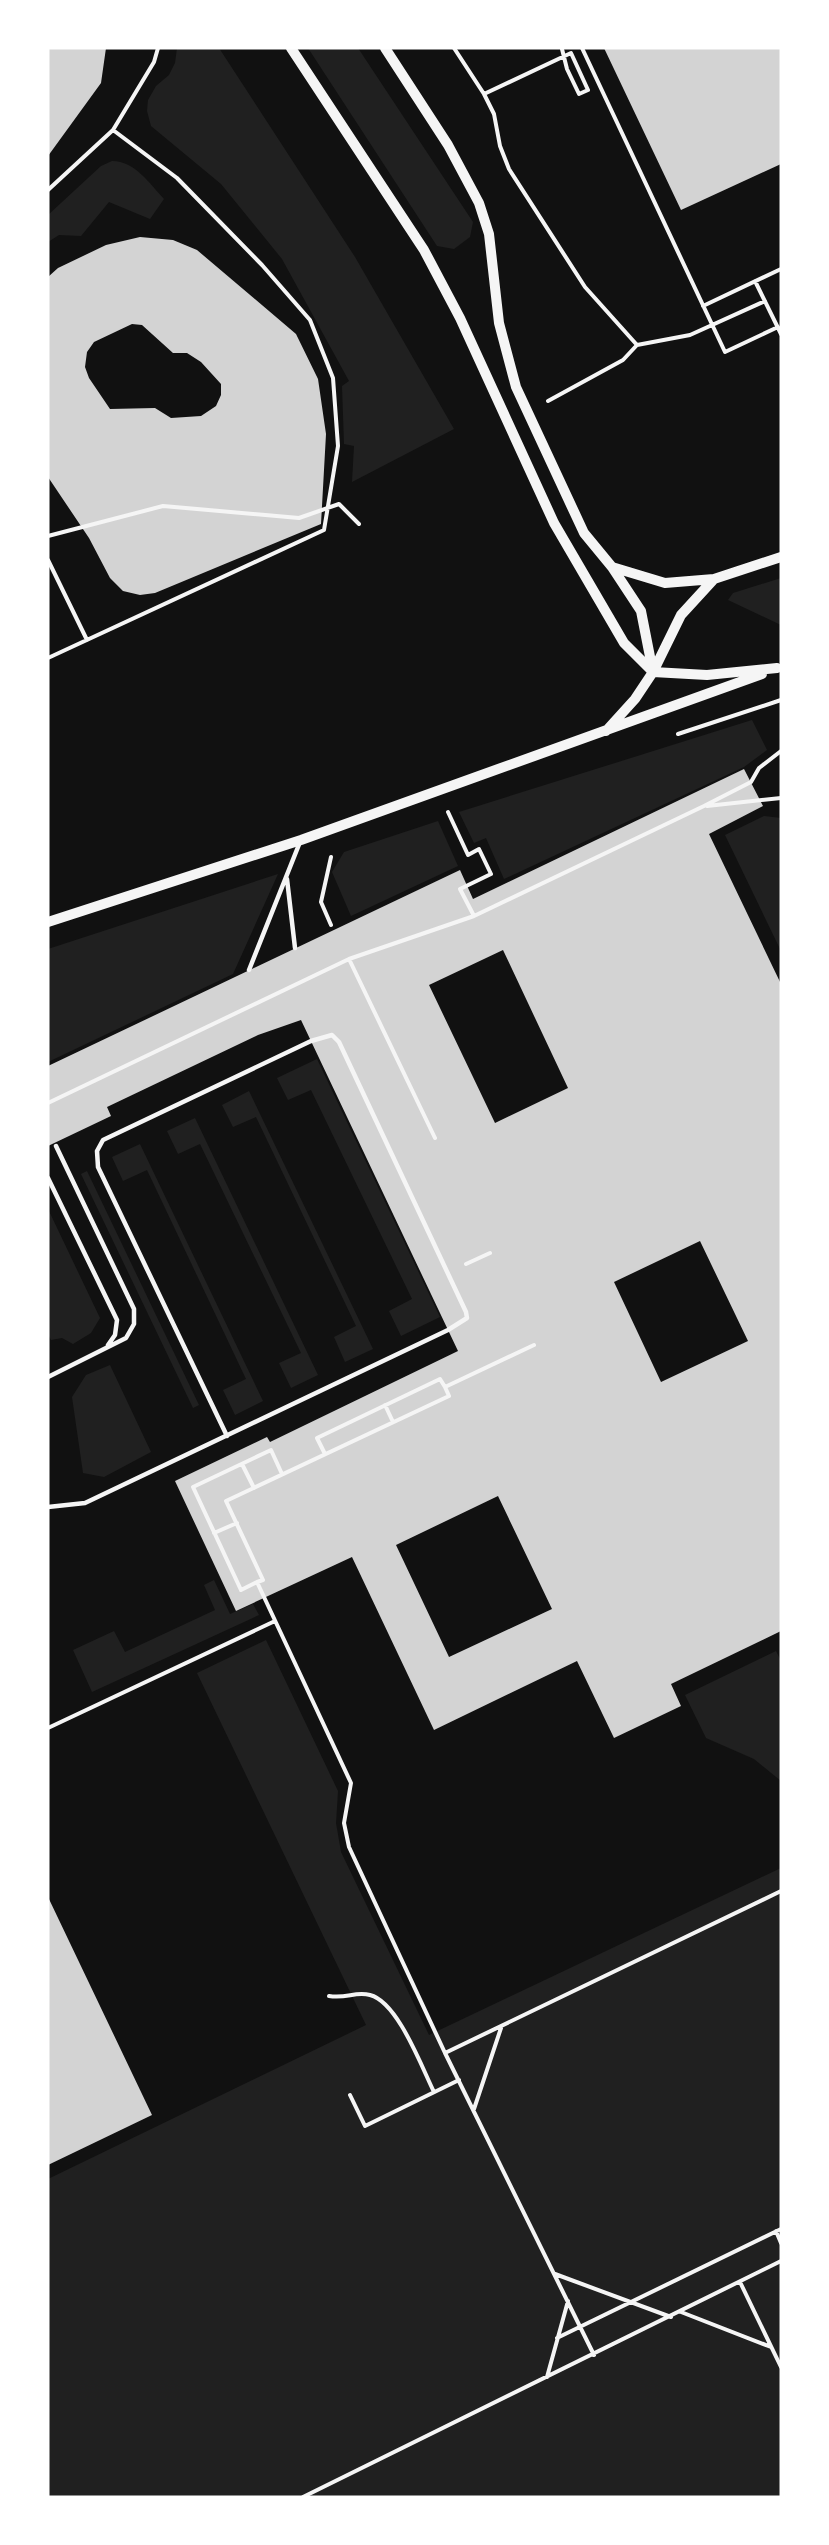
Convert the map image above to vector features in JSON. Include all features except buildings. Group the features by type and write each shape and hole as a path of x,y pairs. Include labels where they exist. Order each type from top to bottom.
{"street":[{"path":"291,48 424,250 460,318 554,523 624,643 653,672 707,675 779,667"},
{"path":"385,48 448,145 479,203 489,234 499,323 516,387 561,488 585,533 612,567 640,611 653,672"},
{"path":"612,567 665,583 714,579 781,557"},
{"path":"603,733 635,699 653,672 681,615 714,579"},
{"path":"48,922 301,840 603,733 779,667"}],"lane":[{"path":"249,970 301,840"},
{"path":"287,879 295,948"},
{"path":"48,1507 85,1503 227,1436 456,1326 467,1318 339,1042 332,1035 311,1041 103,1140 97,1151 98,1167 227,1436"},
{"path":"48,1377 126,1338 134,1324 134,1309 56,1146"},
{"path":"48,1178 117,1320 115,1335 107,1348"}],"path":[{"path":"48,190 113,130 154,62 158,48"},
{"path":"454,48 484,94 494,114 500,146 509,169 585,287 638,345"},
{"path":"484,94 570,53 588,90 579,94 567,69 563,48"},
{"path":"582,48 725,352 778,327"},
{"path":"48,658 324,530 338,446 333,378 310,320 262,264 177,178 113,130"},
{"path":"703,306 781,269"},
{"path":"755,281 781,334"},
{"path":"552,412 547,402 623,360 638,345 690,335 765,302"},
{"path":"48,536 163,506 299,518 339,504 359,524"},
{"path":"48,560 87,640"},
{"path":"48,1103 349,958 474,916 704,806 752,782 759,768 781,751"},
{"path":"704,806 781,798"},
{"path":"447,809 468,855 479,849 491,874 460,889 474,916"},
{"path":"331,925 321,902 333,847"},
{"path":"349,958 435,1138"},
{"path":"445,1387 534,1345"},
{"path":"282,1474 271,1450 193,1487 241,1590 263,1580 226,1501 449,1396 445,1387 440,1379 317,1438 325,1454"},
{"path":"385,1405 393,1422"},
{"path":"242,1464 254,1488"},
{"path":"214,1533 237,1523"},
{"path":"257,1582 351,1784 344,1823 349,1847 445,2053 594,2355"},
{"path":"48,1728 275,1621"},
{"path":"445,2053 781,1891"},
{"path":"329,1996 343,1999 355,1994 372,1995 390,2008 434,2092"},
{"path":"473,2110 501,2026"},
{"path":"350,2095 365,2126 459,2080"},
{"path":"557,2338 781,2229"},
{"path":"776,2232 781,2242"},
{"path":"303,2497 671,2318 781,2261"},
{"path":"554,2273 671,2318"},
{"path":"740,2282 781,2367"},
{"path":"546,2378 568,2301"},
{"path":"681,2312 771,2347"}],"shaded area":[{"path":"177,48 219,48 355,257 454,429 352,482 354,446 344,444 342,386 349,381 282,259 221,184 151,126 147,111 148,100 156,86 169,75 175,63"},
{"path":"308,48 358,48 473,222 470,237 454,249 437,246"},
{"path":"112,161 135,169 164,199 150,219 109,202 81,236 59,235 48,242 48,215 101,166"},
{"path":"781,578 781,625 728,600 733,593"},
{"path":"752,720 767,750 744,767 504,879 486,838 474,843 459,812"},
{"path":"764,816 781,818 781,951 725,835"},
{"path":"438,821 458,866 351,916 332,872 344,852"},
{"path":"278,874 233,974 48,1062 48,949"},
{"path":"317,1059 440,1317 401,1336 389,1311 412,1299 311,1090 288,1100 277,1078"},
{"path":"249,1091 373,1349 345,1362 334,1337 356,1326 256,1117 233,1127 222,1105"},
{"path":"195,1118 318,1375 291,1388 279,1363 301,1353 200,1144 178,1154 167,1131"},
{"path":"140,1144 263,1401 235,1415 223,1390 246,1379 147,1170 123,1181 112,1157"},
{"path":"87,1171 199,1405 193,1408 81,1174"},
{"path":"48,1209 100,1318 91,1333 73,1344 62,1338 51,1340 48,1334"},
{"path":"110,1365 151,1452 104,1477 83,1473 72,1397 86,1375"},
{"path":"214,1580 230,1614 253,1604 259,1615 92,1692 73,1650 114,1631 125,1652 215,1610 204,1585"},
{"path":"266,1640 338,1791 336,1823 341,1852 429,2035 781,1868 781,2497 48,2497 48,2179 366,2025 197,1673"},
{"path":"776,1651 781,1661 781,1781 754,1759 706,1738 685,1695"}]}
